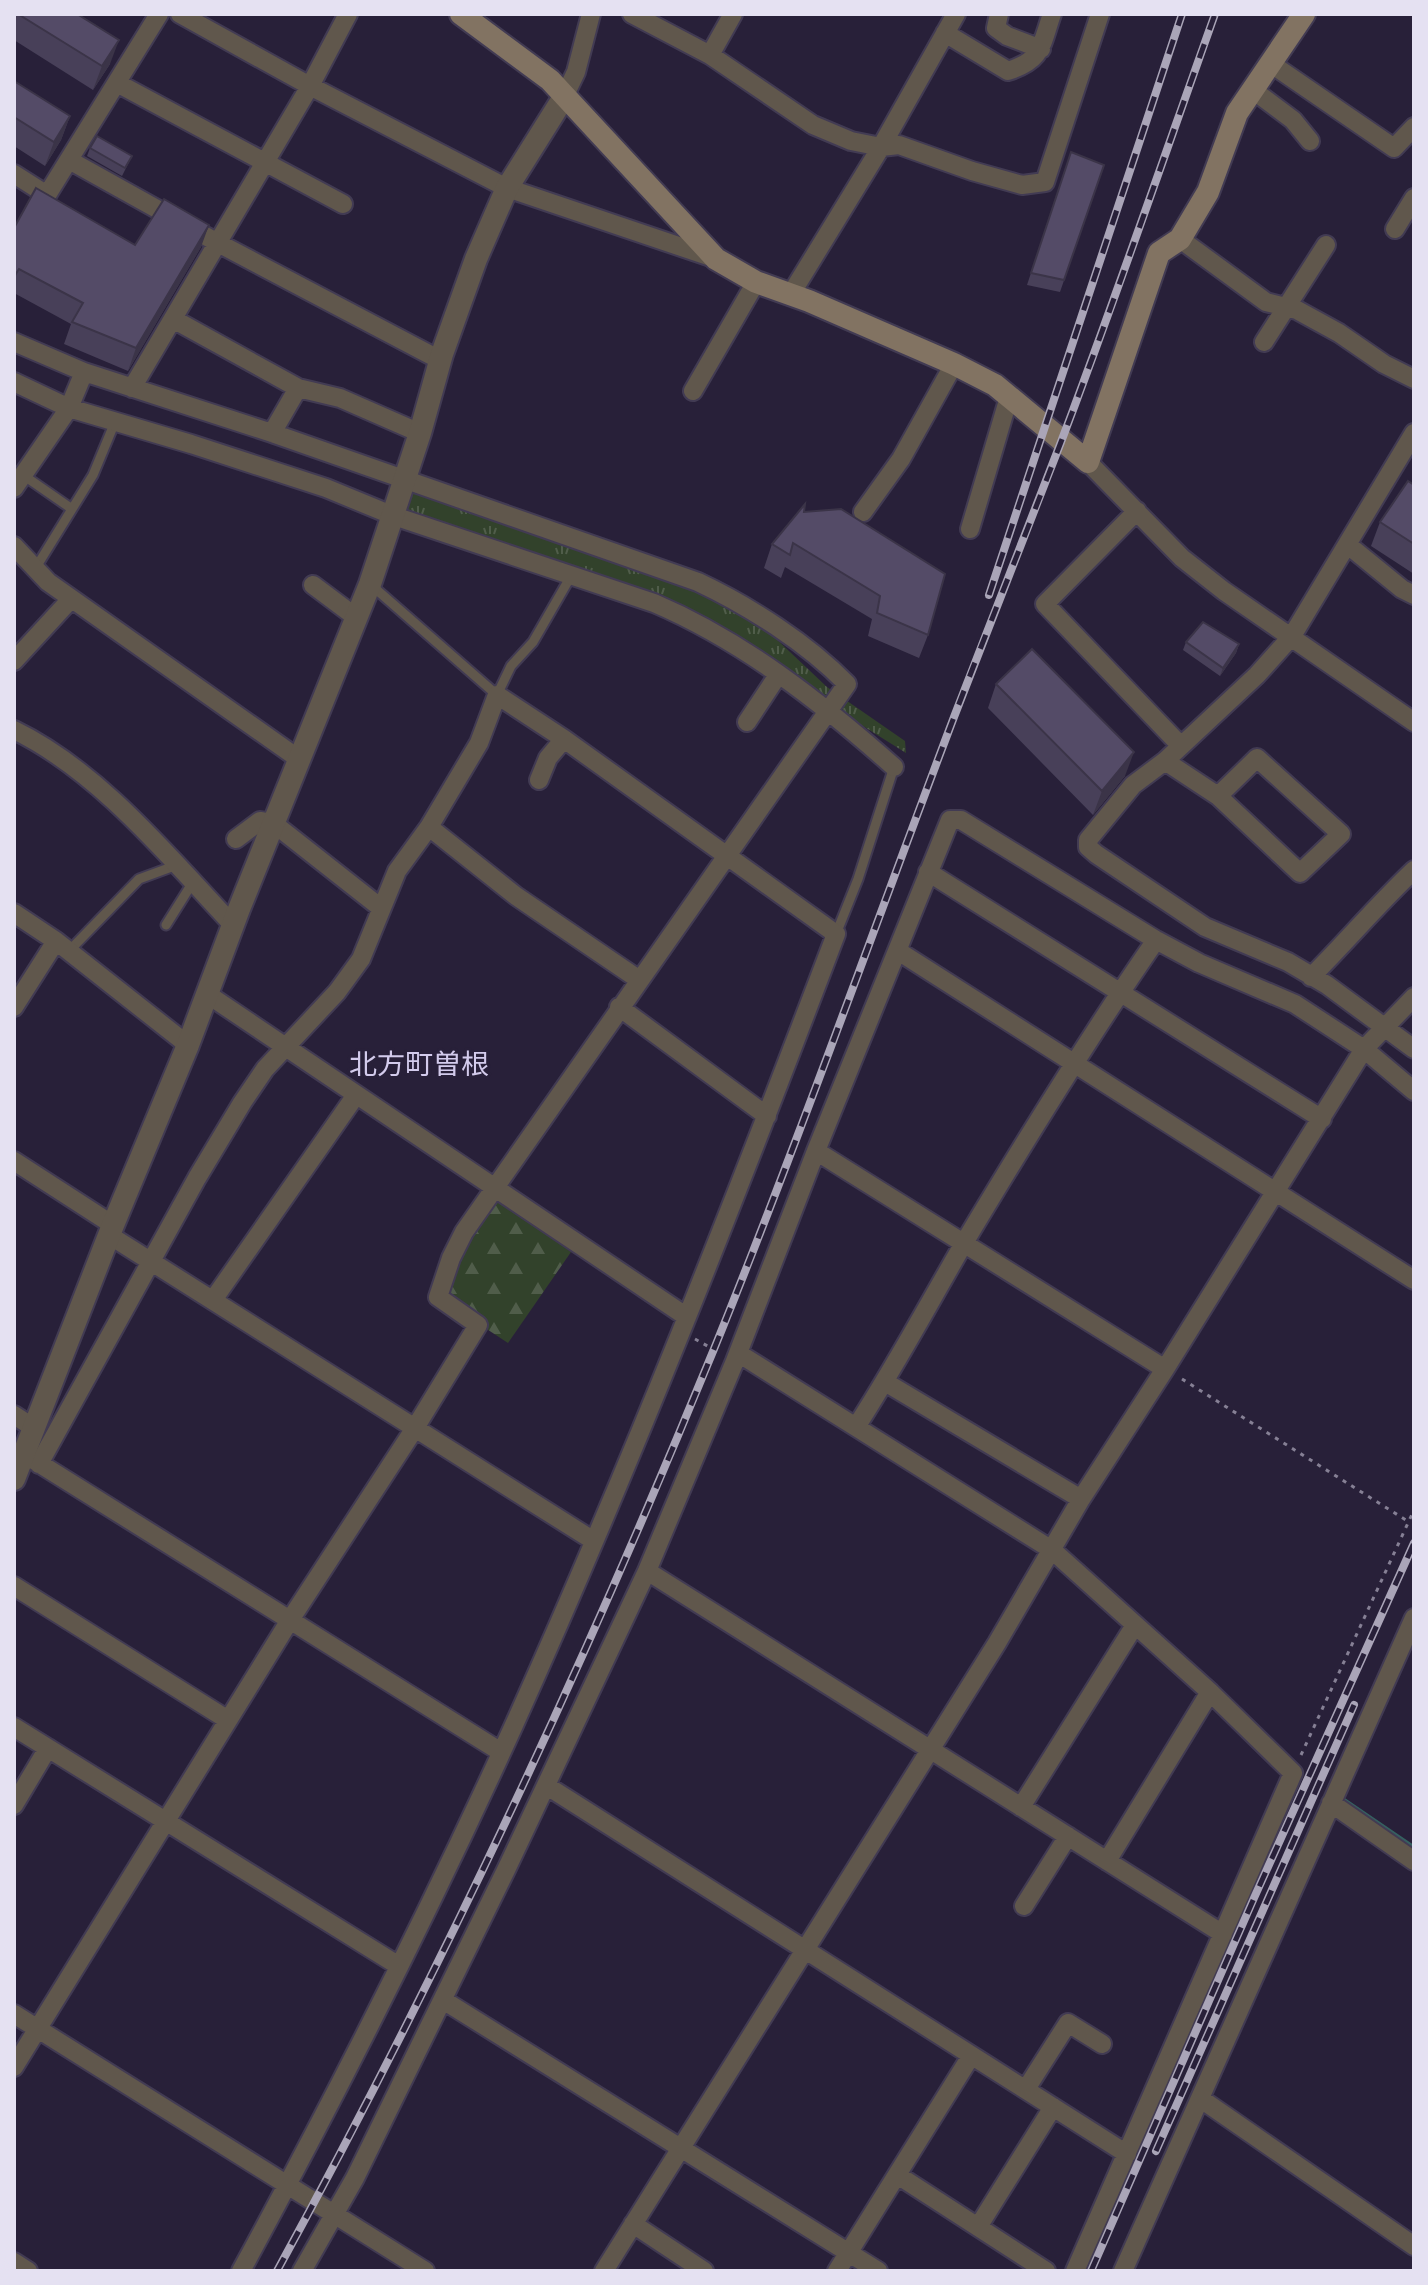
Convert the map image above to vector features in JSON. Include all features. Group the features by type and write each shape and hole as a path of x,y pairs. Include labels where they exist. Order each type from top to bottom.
{"main road":[{"path":"461,14 550,80 716,259 756,282 954,364 995,385 1088,462 1159,253 1180,239 1208,192 1237,113 1304,14"}],"street":[{"path":"14,174 47,195 159,14"},
{"path":"180,14 310,86 507,188 716,259"},
{"path":"132,388 310,86 348,14"},
{"path":"32,1459 34,1428 370,584 420,433 440,360 476,259 507,188 564,97 576,72 591,14"},
{"path":"632,14 710,55 813,125 851,141 881,147 899,145 1022,185 1045,182 1100,14"},
{"path":"710,55 733,14"},
{"path":"791,294 881,147 956,14"},
{"path":"999,14 996,28 1007,36 1041,49"},
{"path":"945,33 1008,71 1027,65 1041,49 1052,14"},
{"path":"1270,63 1394,148 1414,127"},
{"path":"117,83 343,204"},
{"path":"1253,90 1293,120 1310,141"},
{"path":"69,160 440,360"},
{"path":"1395,229 1414,198"},
{"path":"1180,239 1266,302 1297,310 1414,379"},
{"path":"1264,342 1326,245"},
{"path":"693,391 756,282"},
{"path":"173,319 298,388 340,398 420,433"},
{"path":"14,342 84,372 272,433 698,582 733,598 801,646 847,684 464,1232 451,1258 438,1297 478,1325 290,1620 14,2067"},
{"path":"863,512 901,459 954,364"},
{"path":"18,482 69,408 84,372"},
{"path":"14,382 69,408 326,488 394,516 654,603 692,619 778,675 894,767"},
{"path":"272,433 298,388"},
{"path":"970,529 1009,397"},
{"path":"1414,433 1292,636 1257,675 1165,761 1133,785 1088,840 1088,847 1179,911 1205,927 1288,962 1327,985 1414,1049"},
{"path":"1088,462 1182,558 1224,591 1414,722"},
{"path":"1137,511 1045,604 1181,746"},
{"path":"1348,545 1402,589 1414,595"},
{"path":"14,546 35,569 71,599 299,759"},
{"path":"313,585 357,618"},
{"path":"14,661 71,599"},
{"path":"747,722 778,675"},
{"path":"14,1479 32,1459 152,1261 242,1103 265,1069 345,981 361,959 397,871 429,827 479,743 497,695 564,739 836,934 684,1324 594,1541 501,1752 399,1966 241,2271"},
{"path":"14,730 67,762 112,802 233,925"},
{"path":"539,780 548,758 564,739"},
{"path":"1165,761 1218,796 1300,873 1341,834 1257,758 1218,796"},
{"path":"302,2271 355,2178 443,2000 647,1571 736,1357 950,820 961,820 1156,940 1199,963 1295,1004 1364,1049 1414,1091"},
{"path":"236,839 260,821 273,823 381,908"},
{"path":"429,827 516,896 638,979"},
{"path":"1311,977 1349,940 1374,908 1414,870"},
{"path":"928,872 1322,1119"},
{"path":"14,913 62,946 188,1045"},
{"path":"856,1427 965,1243 1120,992 1156,940"},
{"path":"14,1007 62,946"},
{"path":"898,951 1414,1280"},
{"path":"207,994 495,1188 684,1324"},
{"path":"604,2271 997,1643 1081,1499 1364,1049 1414,997"},
{"path":"619,1007 767,1116"},
{"path":"213,1300 356,1095"},
{"path":"816,1151 1165,1369"},
{"path":"14,1161 152,1261 594,1541"},
{"path":"736,1357 856,1427 1052,1550 1210,1692 1293,1773 1075,2271"},
{"path":"885,1382 1081,1499"},
{"path":"14,1415 34,1428"},
{"path":"32,1459 501,1752"},
{"path":"647,1571 1223,1934"},
{"path":"14,1586 228,1720"},
{"path":"1123,2271 1414,1618"},
{"path":"1021,1807 1135,1625"},
{"path":"1107,1861 1210,1692"},
{"path":"14,1727 399,1966"},
{"path":"14,1805 48,1748"},
{"path":"547,1786 1127,2154"},
{"path":"1331,1803 1414,1861"},
{"path":"1024,1906 1068,1836"},
{"path":"443,2000 878,2271"},
{"path":"14,2014 425,2271"},
{"path":"1026,2089 1068,2023 1102,2044"},
{"path":"837,2271 971,2056"},
{"path":"1201,2099 1414,2246"},
{"path":"978,2227 1053,2107"},
{"path":"899,2176 1046,2271"},
{"path":"633,2224 704,2271"},
{"path":"14,2262 28,2271"}],"lane":[{"path":"35,569 93,475 115,422"},
{"path":"18,482 72,509"},
{"path":"370,584 497,695 511,666 533,642 571,576"},
{"path":"836,934 858,879 894,767"},
{"path":"62,946 139,879 177,865"},
{"path":"166,925 193,882"}],"path":[{"path":"684,1324 736,1357"},
{"path":"1165,1369 1409,1522"},
{"path":"1293,1773 1414,1510"}],"green space":[{"path":"405,480 733,598 827,687 905,741 906,753 692,619 394,516"},
{"path":"488,1194 571,1252 508,1343 438,1297"}],"building":[{"path":"18,14 77,14 119,40 102,66"},
{"path":"14,81 70,116 54,142 14,117"},
{"path":"97,136 132,156 125,168 90,148"},
{"path":"1071,152 1104,165 1064,280 1031,273"},
{"path":"36,188 135,245 164,199 209,225 136,348 72,322 83,303 19,269 14,277 14,228"},
{"path":"1408,481 1414,485 1414,544 1380,522"},
{"path":"805,504 804,512 841,509 945,574 928,635 877,613 880,596 793,543 790,555 772,544"},
{"path":"1203,622 1239,644 1223,668 1186,642"},
{"path":"1032,649 1134,752 1102,791 996,684"}],"waterway":[{"path":"1342,1799 1414,1848"}],"railway":[{"path":"989,595 1182,14"},
{"path":"277,2271 453,1931 562,1701 665,1467 776,1192 1081,389 1215,14"},
{"path":"1091,2271 1414,1543"},
{"path":"1156,2151 1354,1705"}],"district":[{"name":"北方町曽根","path":"419,1064"}]}
